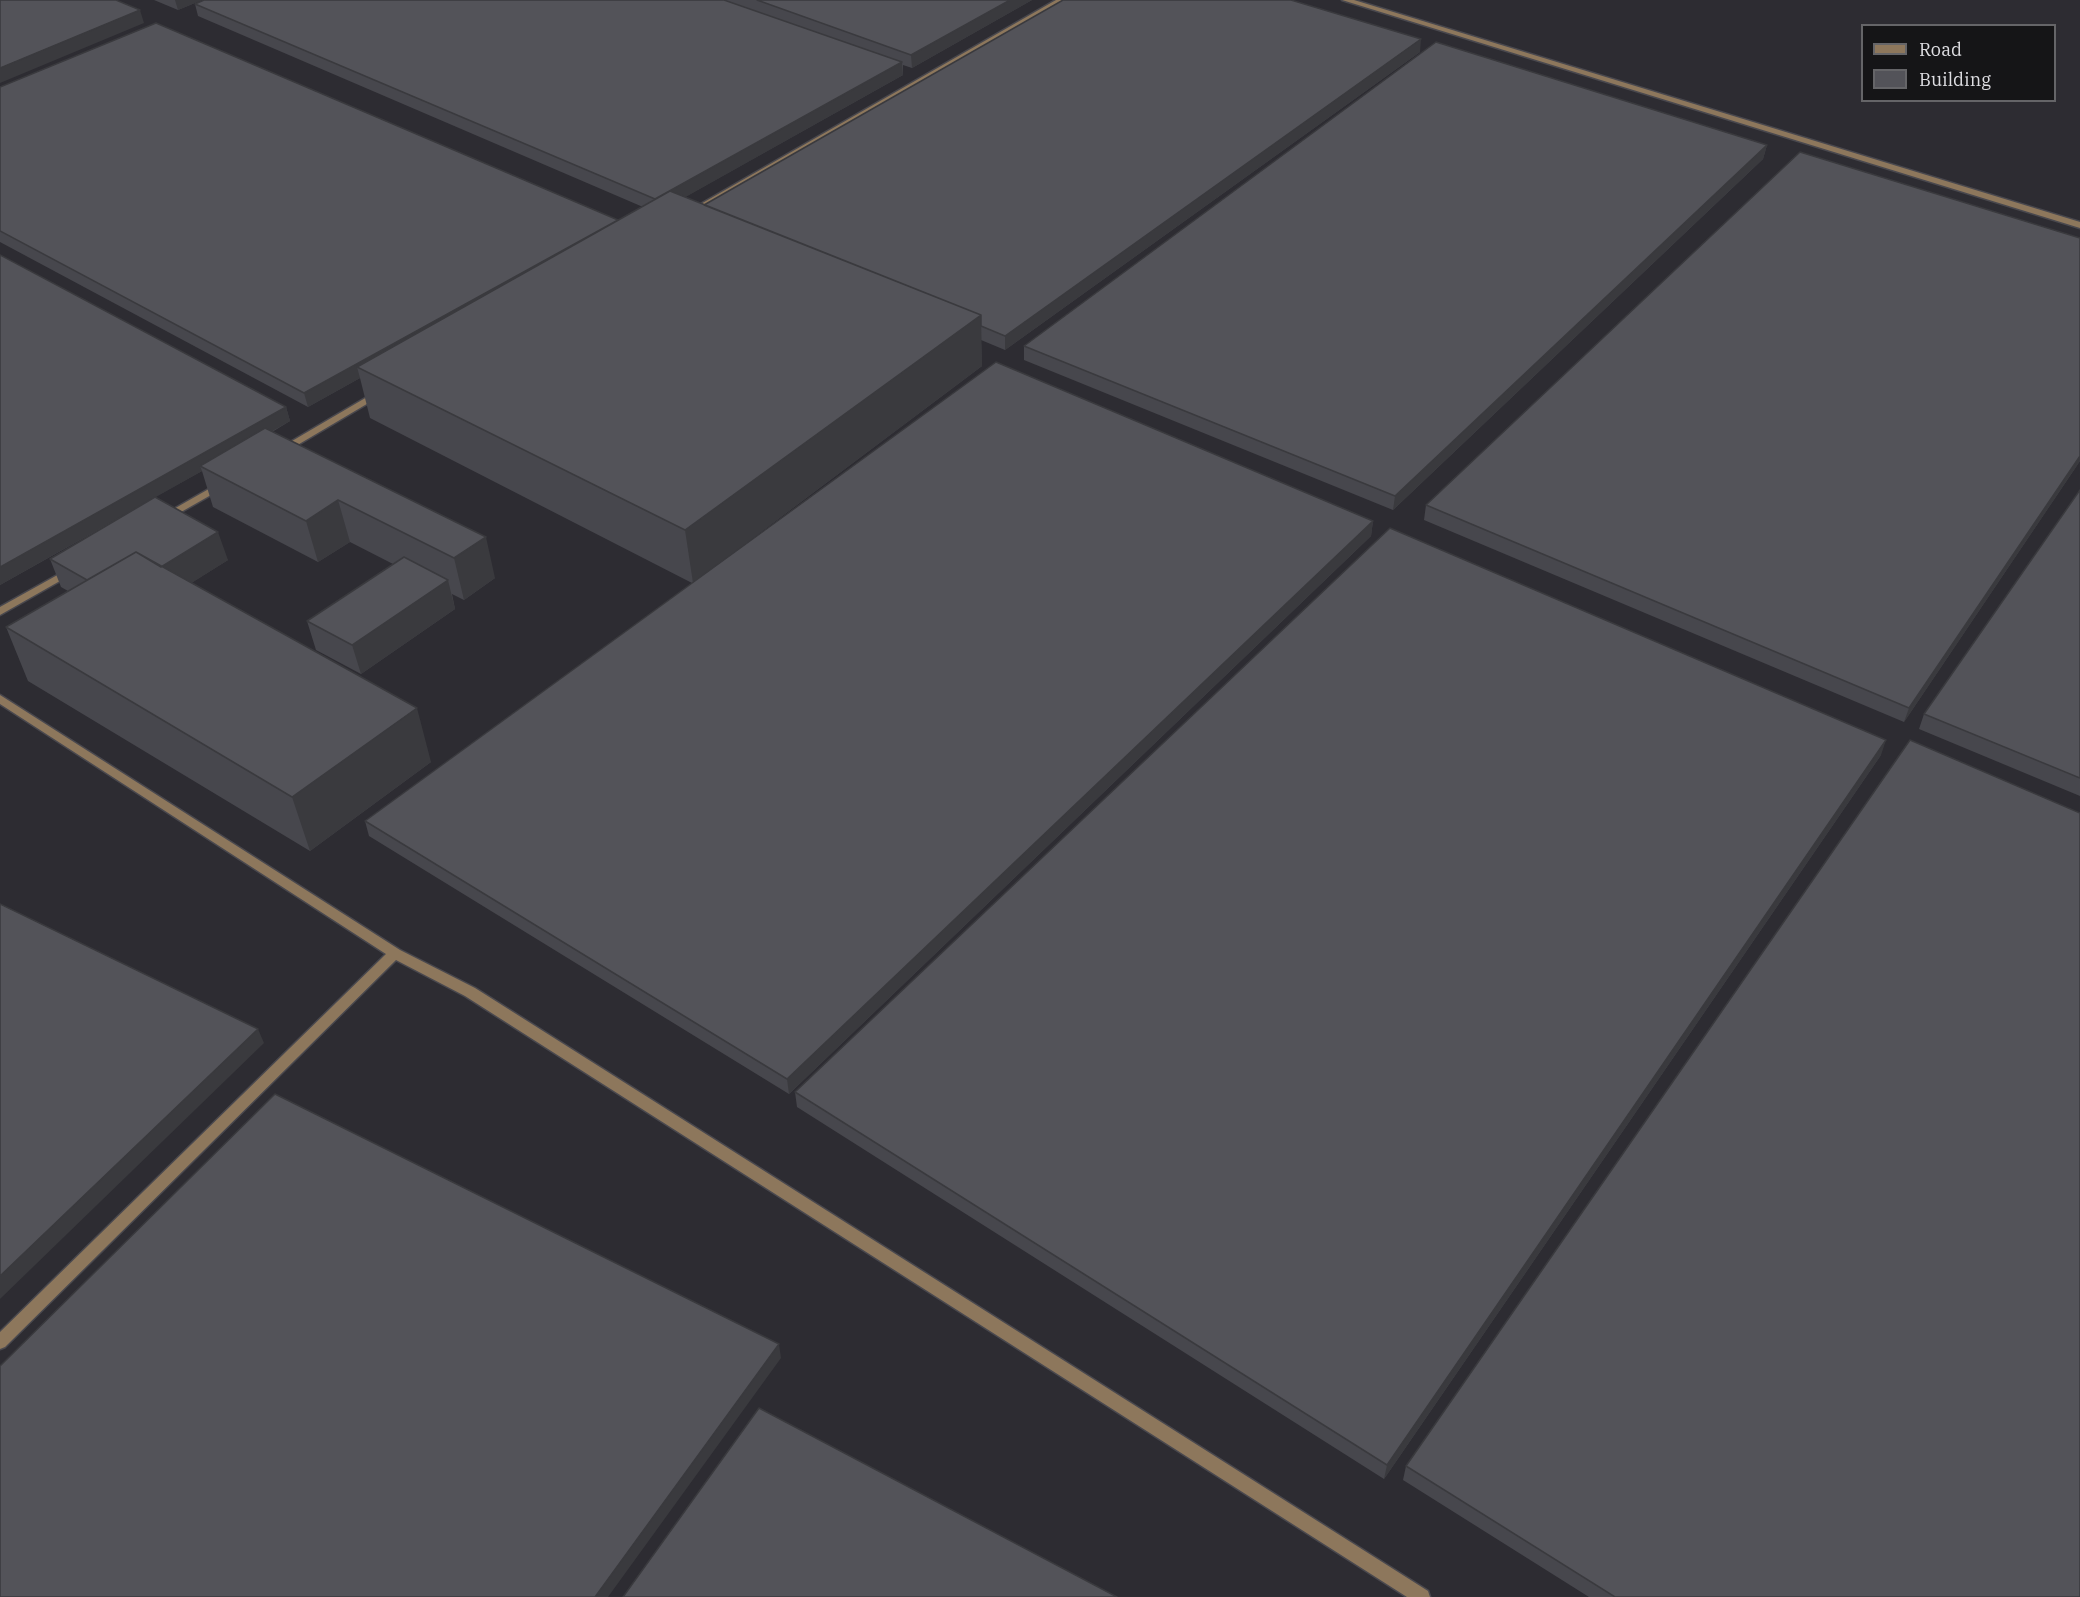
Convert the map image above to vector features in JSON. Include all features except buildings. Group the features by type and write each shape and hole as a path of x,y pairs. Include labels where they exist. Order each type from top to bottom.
{"street":[{"path":"694,210 1061,0"},
{"path":"1346,0 2080,225"},
{"path":"270,457 384,391"},
{"path":"156,522 228,481"},
{"path":"0,612 83,564"},
{"path":"0,699 395,953 470,992 1422,1597"},
{"path":"0,1342 395,953"}]}
